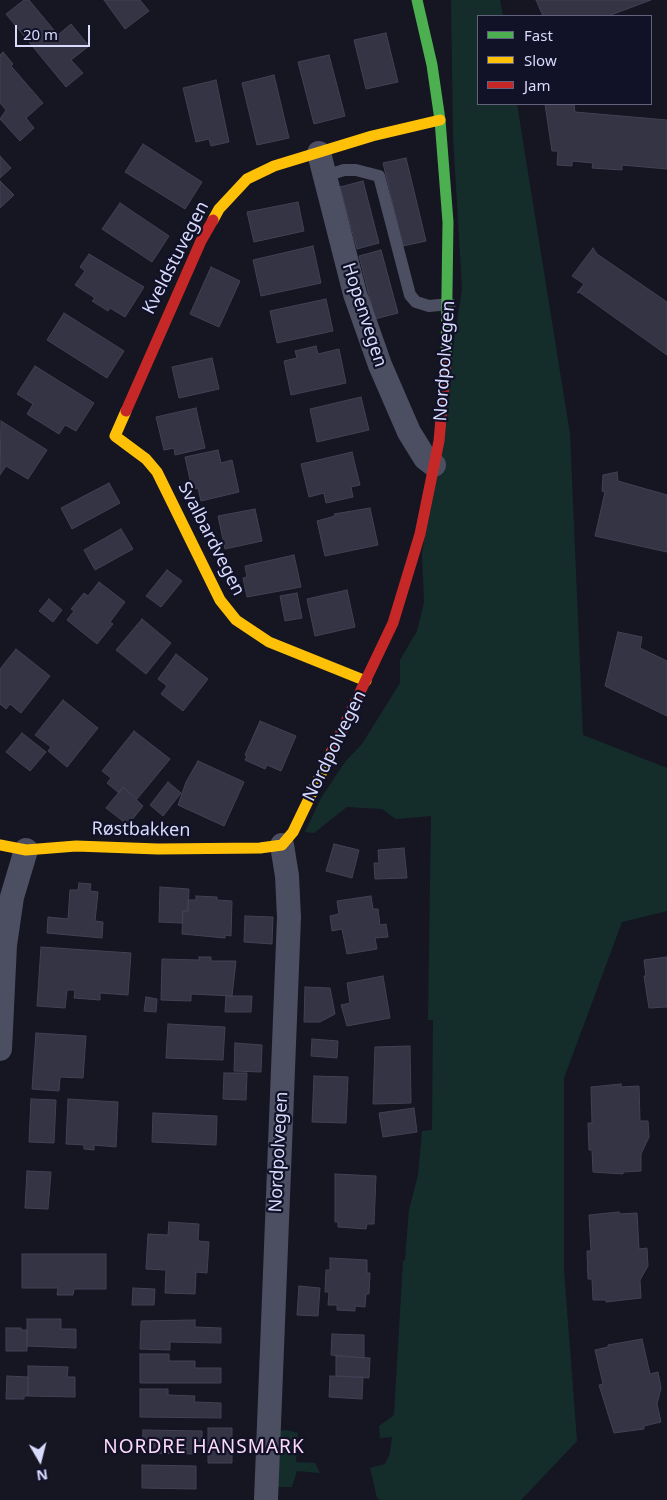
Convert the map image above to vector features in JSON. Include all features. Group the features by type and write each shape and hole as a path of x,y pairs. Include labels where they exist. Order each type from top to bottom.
{"street":[{"name":"Nordpolvegen","path":"266,1500 289,917 287,876 282,845 293,832 393,623 410,570 434,466 444,397 450,304 447,203 440,120 432,65 417,0"},
{"name":"Kveldstuvegen","path":"115,436 201,241 219,209 236,189 254,176 274,166 372,136 440,120"},
{"name":"Hopenvegen","path":"319,153 354,294 380,365 409,432 425,458 434,466"},
{"name":"Svalbardvegen","path":"115,436 146,459 157,472 220,600 236,620 269,642 366,681"},
{"name":"Røstbakken","path":"0,845 26,850 76,846 183,849 260,848 282,845"},
{"path":"0,1049 4,946 12,897 26,850"}],"lane":[{"path":"325,176 344,170 356,170 379,176 410,295 416,302 429,306 450,304"}],"green space":[{"path":"451,0 500,0 503,15 477,15 477,105 517,105 570,434 583,735 667,768 667,911 622,922 564,1078 564,1270 577,1441 521,1500 381,1500 377,1498 370,1468 385,1464 390,1453 392,1437 380,1438 379,1426 394,1415 403,1261 405,1260 409,1210 418,1175 422,1131 432,1130 433,1020 428,1020 431,816 396,819 382,809 347,807 314,833 305,832 321,798 345,762 362,744 400,683 400,660 417,631 424,602 422,554 462,289 453,135"},
{"path":"286,1430 298,1433 296,1462 315,1463 320,1473 297,1471 292,1487 277,1487 277,1431"}],"building":[{"path":"24,0 29,0 58,35 71,24 89,46 71,60 83,73 66,87 6,14"},
{"path":"104,0 140,0 149,11 125,29"},
{"path":"536,0 651,0 611,15 543,15"},
{"path":"386,33 398,82 366,89 354,40"},
{"path":"3,52 13,64 11,66 43,103 26,118 34,128 20,141 0,119 6,110 0,103 0,55"},
{"path":"329,55 345,116 314,124 298,62"},
{"path":"274,75 289,138 257,145 242,83"},
{"path":"216,80 229,142 211,146 209,139 196,142 183,88"},
{"path":"545,105 574,105 575,112 667,120 667,169 622,165 622,170 592,168 593,163 572,161 572,166 557,165 558,151 552,151"},
{"path":"143,144 202,182 185,209 125,172"},
{"path":"0,156 11,168 0,178"},
{"path":"406,158 426,241 403,246 383,163"},
{"path":"0,181 14,195 0,208"},
{"path":"363,181 379,243 357,249 340,187"},
{"path":"298,202 304,231 254,242 247,212"},
{"path":"120,203 169,236 152,262 102,229"},
{"path":"313,246 321,283 261,296 253,260"},
{"path":"593,248 597,254 667,302 667,355 579,292 577,293 584,284 572,276"},
{"path":"381,250 398,313 375,319 359,256"},
{"path":"89,254 144,287 125,317 110,308 108,311 92,301 95,298 75,285 85,271 80,267"},
{"path":"211,267 240,281 219,327 190,314"},
{"path":"326,299 333,331 277,343 270,311"},
{"path":"64,313 124,351 107,378 47,340"},
{"path":"316,346 318,354 339,349 346,383 291,395 284,361 297,358 295,351"},
{"path":"212,358 219,389 179,398 172,367"},
{"path":"35,366 94,403 76,431 65,425 59,434 27,414 33,404 17,394"},
{"path":"361,397 369,430 317,442 310,409"},
{"path":"196,408 205,448 175,455 174,448 164,450 156,417"},
{"path":"1,421 47,450 28,479 6,466 0,475"},
{"path":"218,450 221,463 232,460 239,492 201,501 198,488 192,489 185,457"},
{"path":"352,452 360,485 351,487 353,497 326,503 324,493 309,497 301,464"},
{"path":"617,472 618,481 667,495 667,552 595,536 605,492 602,491 603,475"},
{"path":"109,483 120,503 72,529 61,508"},
{"path":"370,508 378,545 325,556 317,521 335,516 334,514"},
{"path":"255,509 262,541 225,549 218,516"},
{"path":"121,529 133,549 95,570 84,550"},
{"path":"294,555 301,587 247,597 243,578 247,577 245,566"},
{"path":"167,570 182,581 161,607 146,596"},
{"path":"99,582 125,602 110,622 113,624 97,644 67,620 74,611 71,609 84,593 88,596"},
{"path":"347,590 355,627 315,636 307,599"},
{"path":"297,593 302,618 285,621 280,596"},
{"path":"49,599 62,610 53,622 39,611"},
{"path":"142,619 171,643 146,674 116,650"},
{"path":"618,632 642,637 640,648 667,661 667,716 605,686"},
{"path":"16,649 50,676 21,713 10,704 6,709 0,704 0,669"},
{"path":"176,654 208,679 183,711 161,694 167,686 158,679"},
{"path":"63,700 98,728 67,767 48,751 51,747 35,735"},
{"path":"260,721 296,736 281,771 267,765 265,769 245,760 247,756 245,755"},
{"path":"134,731 170,759 137,799 123,787 119,793 107,783 111,778 102,771"},
{"path":"22,733 46,752 30,771 6,752"},
{"path":"198,761 244,782 224,826 178,805 186,782"},
{"path":"168,782 181,793 163,816 150,805"},
{"path":"123,787 143,806 128,825 106,808"},
{"path":"334,844 359,850 352,878 326,871"},
{"path":"404,848 407,878 375,879 374,863 379,863 378,850"},
{"path":"79,883 91,884 90,891 98,892 95,921 103,922 102,938 47,933 48,917 68,919 70,890 78,890"},
{"path":"160,887 189,889 188,911 183,911 182,923 159,922"},
{"path":"196,896 217,897 217,900 232,901 231,936 225,935 225,938 182,934 183,911 188,911 188,900 196,900"},
{"path":"371,896 373,909 378,909 380,925 386,924 388,937 375,938 377,949 347,954 342,929 332,931 330,916 339,914 337,901"},
{"path":"245,916 273,917 272,944 244,942"},
{"path":"41,947 131,953 128,995 100,993 100,1000 74,998 75,990 67,990 65,1008 37,1006"},
{"path":"199,957 211,957 211,961 236,961 232,996 191,994 191,1001 161,1000 162,959 199,960"},
{"path":"667,957 667,1007 649,1008 644,976 646,976 644,960"},
{"path":"383,976 390,1018 347,1026 341,1005 350,1003 347,983"},
{"path":"305,987 330,988 335,1014 320,1022 304,1022"},
{"path":"226,996 252,996 251,1012 225,1012"},
{"path":"146,997 157,999 156,1012 144,1011"},
{"path":"168,1024 225,1027 223,1060 166,1058"},
{"path":"36,1033 86,1036 83,1078 60,1077 59,1091 32,1089"},
{"path":"312,1039 338,1041 337,1058 311,1056"},
{"path":"235,1043 262,1045 261,1072 234,1071"},
{"path":"410,1046 411,1103 373,1104 375,1047"},
{"path":"224,1073 247,1073 246,1100 223,1099"},
{"path":"314,1076 348,1077 346,1123 312,1122"},
{"path":"621,1084 621,1087 639,1086 640,1121 648,1121 649,1137 641,1154 641,1171 623,1172 623,1174 593,1172 592,1150 589,1150 588,1123 592,1123 591,1087"},
{"path":"31,1099 56,1100 54,1143 29,1142"},
{"path":"68,1099 118,1102 116,1147 94,1145 94,1150 84,1149 84,1145 66,1144"},
{"path":"414,1108 417,1132 383,1137 379,1113"},
{"path":"153,1113 217,1116 216,1145 152,1142"},
{"path":"27,1171 51,1172 48,1209 25,1208"},
{"path":"335,1174 376,1176 374,1224 367,1224 366,1229 338,1227 338,1222 335,1222"},
{"path":"619,1212 619,1214 637,1213 639,1249 647,1248 648,1266 640,1280 641,1298 606,1302 606,1300 593,1300 592,1279 588,1279 587,1251 591,1251 589,1215"},
{"path":"169,1222 199,1224 198,1241 209,1242 207,1273 196,1272 195,1294 165,1293 166,1270 146,1269 148,1234 168,1235"},
{"path":"22,1254 106,1254 106,1289 74,1289 73,1295 57,1295 58,1288 22,1288"},
{"path":"330,1258 367,1260 367,1273 370,1273 369,1294 366,1294 365,1307 355,1306 355,1311 337,1310 337,1305 328,1305 329,1292 325,1292 326,1270 330,1270"},
{"path":"299,1286 320,1288 318,1316 297,1315"},
{"path":"133,1288 155,1289 154,1305 132,1305"},
{"path":"27,1319 61,1319 61,1329 76,1329 76,1348 27,1346"},
{"path":"195,1320 195,1327 221,1328 221,1343 170,1342 170,1350 140,1349 141,1321"},
{"path":"6,1328 27,1330 27,1351 6,1351"},
{"path":"332,1334 364,1335 364,1358 331,1355"},
{"path":"642,1339 650,1374 658,1372 661,1388 657,1404 661,1422 644,1426 644,1429 614,1433 599,1385 603,1384 595,1350 608,1347 608,1345"},
{"path":"140,1354 169,1354 169,1361 195,1361 195,1368 221,1368 221,1383 140,1383"},
{"path":"336,1356 370,1358 369,1378 336,1376"},
{"path":"28,1366 68,1367 67,1377 75,1377 75,1397 28,1396"},
{"path":"7,1376 28,1377 28,1396 24,1396 24,1399 6,1399"},
{"path":"330,1376 363,1377 362,1399 329,1397"},
{"path":"140,1389 168,1389 168,1395 195,1396 194,1402 221,1403 221,1418 140,1417"},
{"path":"208,1428 232,1428 232,1463 208,1463"},
{"path":"143,1430 202,1431 202,1441 197,1441 197,1454 142,1453"},
{"path":"142,1465 196,1466 196,1489 142,1488"}],"traffic: fast":[{"path":"417,0 432,65 440,120 448,222 446,361"}],"traffic: slow":[{"path":"213,220 219,209 247,179 274,166 372,136 440,120"},
{"path":"126,411 115,436 146,459 157,472 220,600 236,620 269,642 366,681"},
{"path":"0,845 26,850 76,846 158,849 260,848 282,845 293,832 332,751"}],"traffic: jam":[{"path":"126,411 201,241 213,220"},
{"path":"332,751 393,623 420,534 439,441 446,361"}],"district":[{"name":"NORDRE HANSMARK","path":"204,1448"}]}
